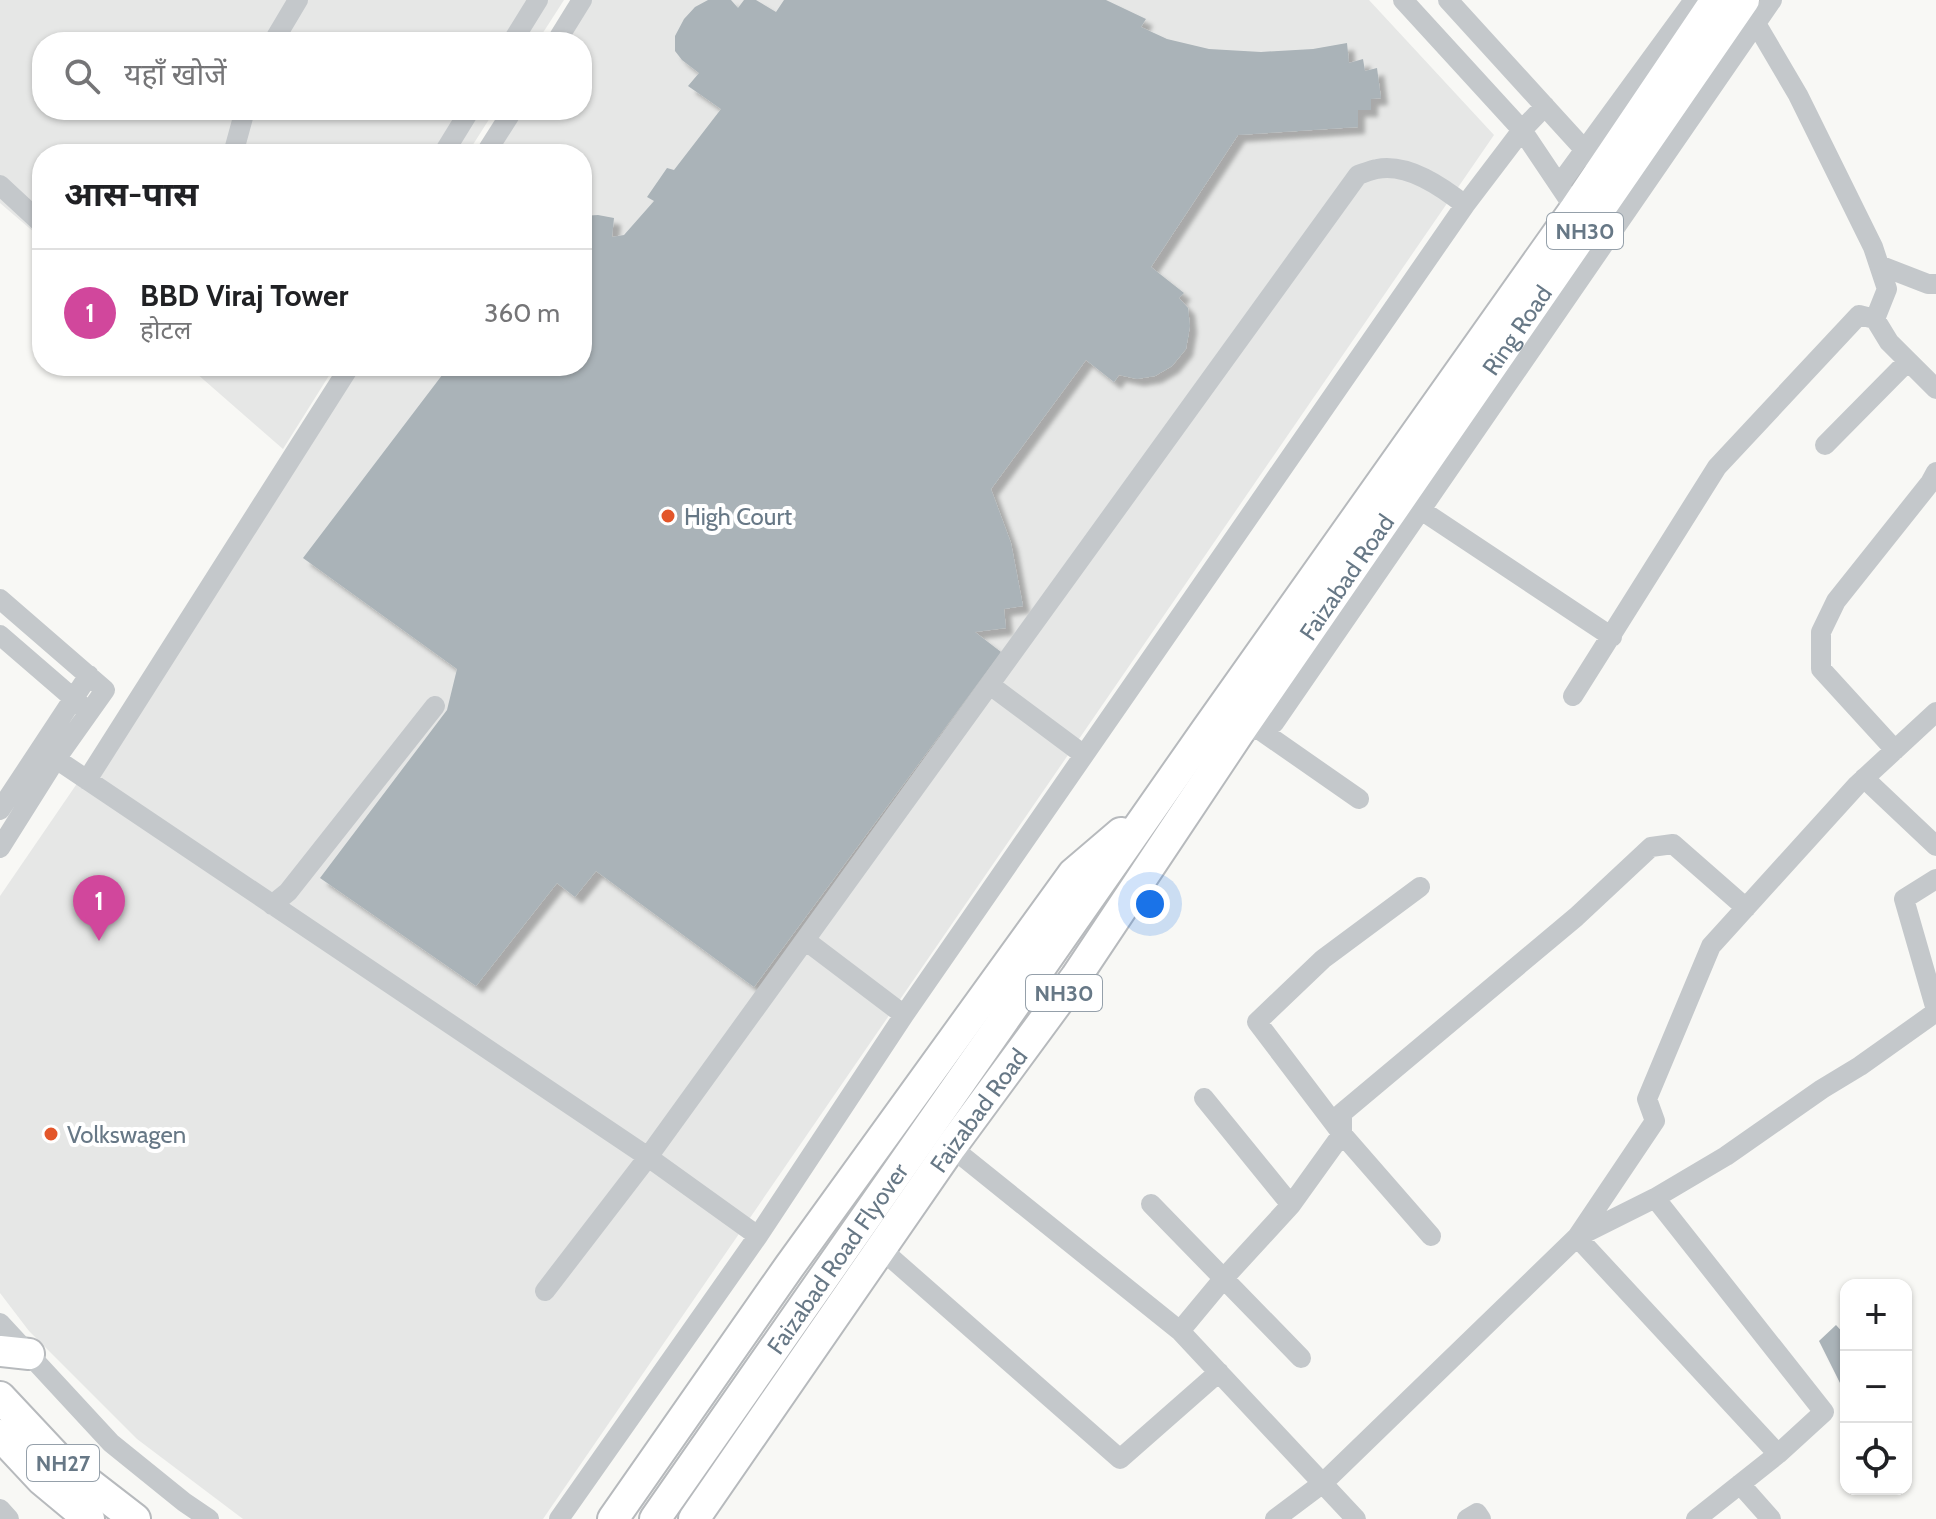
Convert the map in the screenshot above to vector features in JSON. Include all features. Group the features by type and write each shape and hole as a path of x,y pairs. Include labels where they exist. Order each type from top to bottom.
{"highway":[{"name":"Faizabad Road","path":"1156,802 1593,160 1746,5"},
{"name":"Ring Road","path":"1425,462 1746,5"},
{"name":"Faizabad Road","path":"694,1519 951,1147 1076,977 1247,731 1411,504 1425,462"},
{"name":"Faizabad Road Flyover","path":"655,1519 1156,802"},
{"name":"NH30","path":"613,1519 789,1267 1073,874 1156,802"},
{"name":"NH27","path":"0,1397 60,1461 135,1519"},
{"name":"NH27","path":"0,1435 42,1480 89,1519"}],"street":[{"path":"279,32 298,0"},
{"path":"518,32 538,0"},
{"path":"562,32 582,0"},
{"path":"1403,0 1522,130 1567,197"},
{"path":"1448,0 1593,160 1694,0"},
{"path":"1612,637 1411,504 1746,5 1798,95 1873,247 1887,289 1875,319"},
{"path":"559,1519 758,1236 904,1015 1465,205 1522,130 1545,106"},
{"path":"236,144 242,120"},
{"path":"449,144 464,120"},
{"path":"491,144 507,120"},
{"path":"545,1291 648,1157 1358,175 1378,168 1397,169 1436,183 1465,205"},
{"path":"0,185 32,215"},
{"path":"1879,265 1928,284 1936,284"},
{"path":"1573,696 1717,467 1859,315 1875,319 1889,342 1936,389"},
{"path":"1825,445 1908,361"},
{"path":"87,780 344,376"},
{"path":"1895,750 1821,669 1821,632 1836,601 1936,472"},
{"path":"0,599 105,690 56,759 0,848"},
{"path":"0,635 90,713"},
{"path":"0,810 89,675"},
{"path":"990,685 1084,755"},
{"path":"272,905 288,892 435,706"},
{"path":"1275,1519 1323,1483 1577,1237 1655,1121 1647,1099 1711,946 1864,778 1936,712"},
{"path":"1247,731 1359,799"},
{"path":"56,759 648,1157 758,1236"},
{"path":"1864,778 1936,846"},
{"path":"1180,1331 1291,1205 1342,1134 1342,1113 1576,917 1651,847 1673,844 1746,908"},
{"path":"1577,1237 1655,1198 1726,1156 1936,1011 1904,899 1936,879"},
{"path":"1420,887 1323,959 1257,1022 1342,1134 1431,1236"},
{"path":"805,940 904,1015"},
{"path":"1204,1098 1291,1205"},
{"path":"951,1147 1180,1331 1356,1519"},
{"path":"1655,1198 1824,1412 1778,1454 1696,1519"},
{"path":"1151,1204 1301,1358"},
{"path":"1577,1237 1778,1454"},
{"path":"881,1249 1120,1459 1219,1372"},
{"path":"0,1323 14,1353 111,1443 209,1519"},
{"path":"1740,1484 1771,1519"},
{"path":"0,1509 9,1519"},
{"path":"1467,1519 1477,1513 1481,1519"}],"shaded area":[{"path":"0,0 564,0 543,32 32,32 32,120 489,120 473,144 32,144 32,230 0,203"},
{"path":"573,0 1369,0 1494,135 543,1519 243,1519 137,1439 29,1331 0,1293 0,896 141,690 338,376 592,376 592,144 482,144 498,120 592,120 592,32 552,32"},
{"path":"199,376 329,376 283,449"}],"building":[{"name":"High Court","path":"708,0 731,0 738,8 744,0 756,0 776,12 784,0 1106,0 1146,19 1141,27 1167,39 1209,49 1261,52 1313,49 1347,43 1349,63 1363,59 1365,71 1377,68 1381,98 1371,99 1371,110 1358,110 1358,127 1238,135 1151,267 1184,293 1179,298 1188,308 1190,326 1186,349 1172,366 1155,376 1137,379 1119,375 1114,382 1086,360 991,489 1011,543 1023,606 1004,609 1006,628 975,632 1001,652 754,987 596,871 575,897 557,883 476,986 320,878 447,710 457,669 303,558 441,376 592,376 592,215 614,218 612,237 624,235 654,201 647,197 667,168 674,170 721,109 688,86 699,73 675,51 675,36 695,7"},
{"path":"1836,1325 1840,1329 1840,1383 1819,1341"}],"place":[{"name":"High Court","path":"668,516"},
{"name":"BBD Viraj Tower","path":"99,941"},
{"name":"Volkswagen","path":"51,1134"}]}
